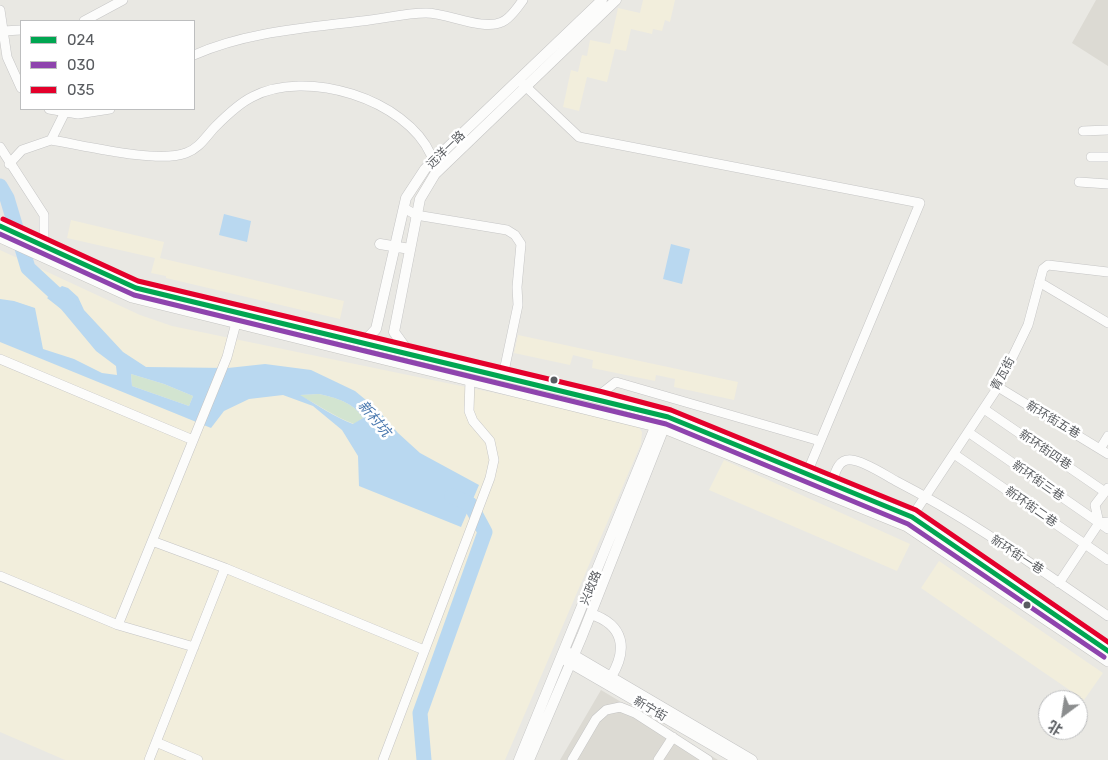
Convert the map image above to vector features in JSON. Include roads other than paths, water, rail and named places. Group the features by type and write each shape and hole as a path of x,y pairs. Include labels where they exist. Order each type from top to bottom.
{"main road":[{"path":"3,233 132,297 470,380 662,421 909,522 1108,661"},
{"path":"31,246 44,246 136,288 601,398 807,473 832,483 909,522 1108,651"}],"street":[{"path":"86,20 123,0"},
{"path":"195,55 213,46 243,38 411,14 448,16 485,24 502,22 516,10 523,0"},
{"name":"远洋一路","path":"523,84 602,0"},
{"name":"远洋一路","path":"363,343 376,329 406,198 425,169 616,0"},
{"path":"0,10 7,57 20,86"},
{"path":"3,31 20,30"},
{"path":"523,84 579,137 920,203 807,473"},
{"path":"9,164 22,150 51,140 159,157 185,154 200,146 217,125 252,97 290,86 335,89 372,101 398,118 424,141 436,161"},
{"path":"54,110 78,114 104,110"},
{"path":"51,140 65,112"},
{"path":"1083,132 1108,130"},
{"path":"0,147 9,164 44,215 44,246"},
{"path":"1091,157 1108,157"},
{"name":"远洋一路","path":"410,354 394,332 416,215 420,199 435,174 436,161"},
{"path":"1078,182 1108,184"},
{"path":"404,208 416,215 507,230 515,235 521,244 517,287 518,305 503,376"},
{"path":"380,244 410,249"},
{"name":"青瓦街","path":"909,522 998,387 1028,325 1043,269 1048,265 1108,272"},
{"path":"1040,282 1108,323"},
{"path":"118,626 227,357 236,323"},
{"path":"0,359 193,440"},
{"path":"384,760 424,650 484,499 494,460 490,441 473,421 469,411 470,380"},
{"path":"601,398 602,393 616,382 820,441"},
{"name":"新环街五巷","path":"998,387 1108,454"},
{"name":"新环街四巷","path":"984,409 1107,490"},
{"name":"兴政路","path":"519,760 568,657 591,614 662,421"},
{"name":"兴政路","path":"530,760 568,657 662,421"},
{"name":"新环街三巷","path":"968,432 1104,522 1108,529"},
{"path":"1100,449 1108,436"},
{"name":"新环街二巷","path":"954,454 1108,560"},
{"name":"新环街一巷","path":"832,483 837,467 842,461 851,459 925,496 1108,616"},
{"path":"1060,583 1086,544 1104,522 1095,505 1107,490"},
{"path":"152,541 225,568 424,650"},
{"path":"149,760 225,568"},
{"path":"0,576 118,626 194,647"},
{"path":"591,614 602,618 615,628 620,640 621,652 618,666 611,677"},
{"path":"568,657 611,677 752,760"},
{"name":"新宁街","path":"568,657 738,760"},
{"path":"572,760 596,719 606,710 620,707 635,713 708,760"},
{"path":"658,760 673,737"},
{"path":"156,742 198,760"}],"water":[{"path":"224,214 251,221 247,242 219,235"},
{"path":"671,244 690,249 682,284 663,279"},
{"path":"62,286 68,288 78,297 84,310 123,352 146,367 228,368 265,364 311,370 355,391 378,410 398,433 420,453 479,485 461,527 359,486 358,456 342,430 313,406 283,395 249,399 224,411 211,428 0,342 0,299 14,301 35,308 43,349 74,359 102,373 117,375 116,366 96,351 61,309 47,298","holes":["131,374 164,384 193,396 189,406 132,386","319,394 349,404 363,418 353,424 300,395"]}],"waterway":[{"path":"0,186 7,198 28,268 69,306"},
{"name":"新村坑","path":"424,760 420,713 485,532 470,504 452,496"}]}
